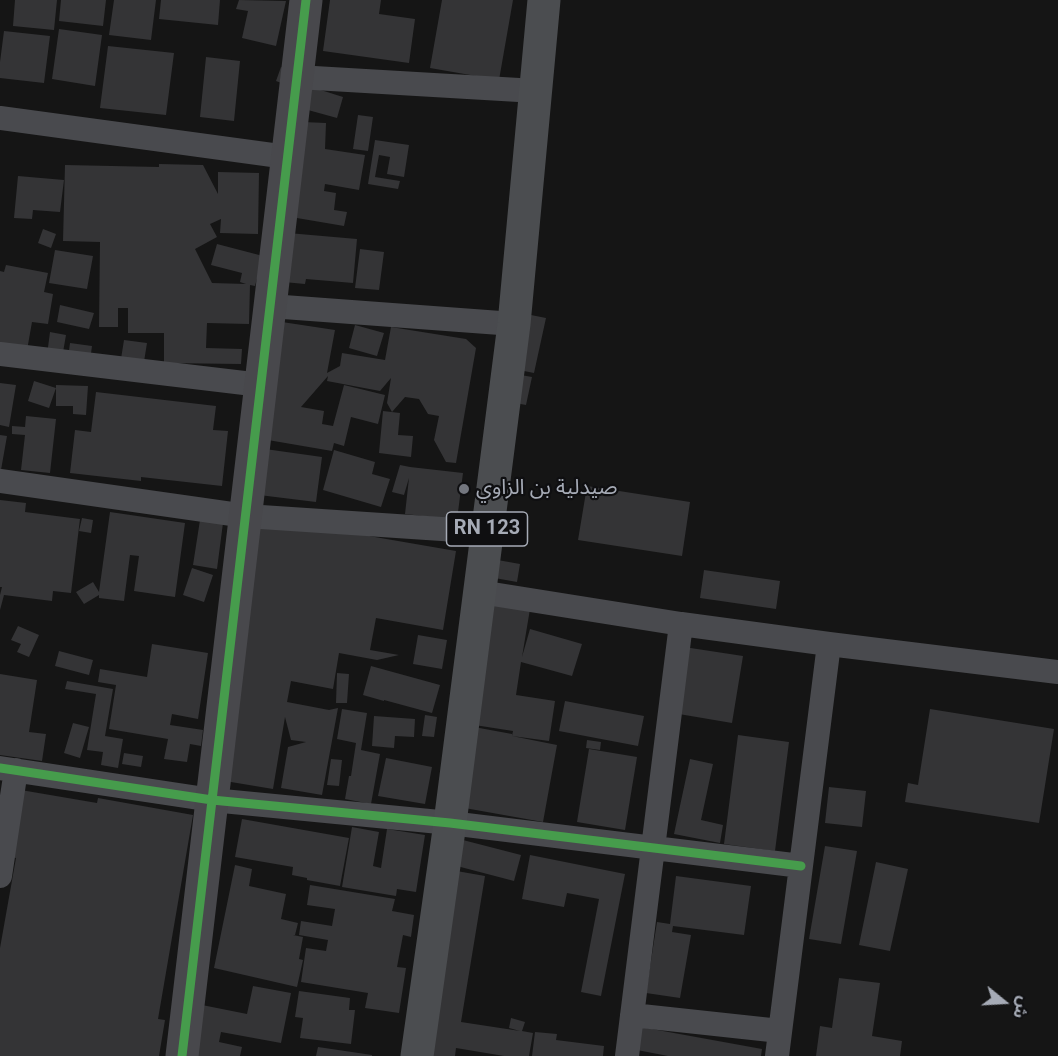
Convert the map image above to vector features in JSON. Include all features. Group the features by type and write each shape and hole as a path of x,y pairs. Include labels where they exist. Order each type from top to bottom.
{"main road":[{"name":"RN 123","path":"417,1056 450,823 514,324 544,0"}],"street":[{"path":"182,1056 306,0"},
{"path":"297,77 536,91"},
{"path":"0,118 287,157"},
{"path":"270,306 514,324"},
{"path":"0,354 261,385"},
{"path":"0,481 246,516 487,532"},
{"path":"480,592 681,624 1058,672"},
{"path":"627,1056 681,624"},
{"path":"777,1056 829,644"},
{"path":"0,876 8,769 212,800 450,823 801,866"},
{"path":"632,1015 780,1031"}],"building":[{"path":"15,0 57,0 54,30 13,26"},
{"path":"61,0 106,0 103,26 59,21"},
{"path":"114,0 156,0 151,40 109,35"},
{"path":"161,0 220,0 218,25 159,19"},
{"path":"239,0 286,1 276,46 242,38 248,11 236,9"},
{"path":"330,0 381,0 379,14 415,19 409,63 323,51"},
{"path":"442,0 513,0 499,80 430,68"},
{"path":"59,29 102,35 95,86 52,79"},
{"path":"4,31 50,36 44,83 0,78"},
{"path":"108,46 174,53 166,115 100,108"},
{"path":"206,57 240,61 234,121 200,117"},
{"path":"281,67 311,77 308,86 343,97 337,118 308,110 303,91 276,81"},
{"path":"358,115 373,117 368,151 353,149"},
{"path":"303,122 326,123 325,149 365,155 359,190 325,184 324,191 336,193 334,210 347,212 344,226 291,217"},
{"path":"375,140 409,145 404,177 387,174 390,157 379,155 375,177 400,181 398,189 368,184"},
{"path":"159,164 203,165 218,194 218,172 259,173 258,234 220,233 221,219 210,224 217,237 195,249 212,283 246,284 240,282 242,273 211,265 217,244 263,256 255,286 250,285 249,324 207,323 206,348 242,349 241,364 164,363 164,333 128,333 128,308 118,308 118,327 99,327 100,242 63,241 65,165 159,167"},
{"path":"18,176 64,180 60,212 33,210 32,219 14,218"},
{"path":"43,229 56,234 51,248 38,243"},
{"path":"288,233 357,239 353,283 306,279 305,284 284,282"},
{"path":"360,249 384,252 379,290 355,288"},
{"path":"55,250 93,256 87,289 49,283"},
{"path":"6,265 48,273 44,292 53,294 48,324 32,322 26,356 0,351 0,271 4,272"},
{"path":"60,305 94,313 89,329 57,322"},
{"path":"531,315 546,318 534,373 519,370"},
{"path":"282,322 335,330 327,373 340,366 342,353 385,360 391,327 466,339 476,348 456,463 446,462 434,440 439,416 428,414 419,399 405,397 392,412 387,403 391,378 380,391 327,381 328,376 301,407 324,411 322,424 333,426 344,385 385,395 378,424 351,417 344,446 334,443 332,451 262,439"},
{"path":"355,325 384,333 377,356 349,348"},
{"path":"50,332 66,335 62,358 47,355"},
{"path":"124,340 147,343 143,368 120,365"},
{"path":"70,343 92,346 90,361 68,358"},
{"path":"521,375 532,377 526,405 515,403"},
{"path":"34,381 56,388 49,408 28,401"},
{"path":"0,383 16,385 9,427 0,425"},
{"path":"56,385 88,386 86,415 73,414 73,406 56,406"},
{"path":"96,392 216,406 213,430 228,431 222,486 141,477 141,481 70,473 75,430 91,432"},
{"path":"383,411 400,413 398,435 413,436 411,457 379,453"},
{"path":"26,416 56,419 50,473 21,470 25,435 12,434 12,426 25,427"},
{"path":"0,435 7,436 1,470 0,470"},
{"path":"265,449 322,457 316,502 259,495"},
{"path":"334,450 375,462 372,474 390,479 381,507 323,490"},
{"path":"400,465 463,473 457,520 405,514 409,478 404,495 392,492"},
{"path":"587,486 690,502 682,556 578,540"},
{"path":"0,500 26,503 25,512 80,519 71,593 53,591 52,601 4,595 0,610 2,587 0,587"},
{"path":"110,512 185,523 175,597 134,591 139,556 130,555 124,601 99,598 99,595 84,604 76,592 93,582 99,592"},
{"path":"259,517 456,551 443,630 376,618 370,650 399,655 377,660 339,653 333,689 291,681 287,702 329,710 338,708 322,795 281,788 288,747 306,742 291,740 285,717 273,789 225,781"},
{"path":"82,518 93,520 91,533 79,531"},
{"path":"200,520 223,523 217,569 193,565"},
{"path":"492,559 520,564 517,582 489,577"},
{"path":"192,568 213,575 204,602 183,595"},
{"path":"704,570 780,581 776,609 700,598"},
{"path":"487,602 530,609 522,657 530,629 582,644 572,676 521,662 516,695 555,701 549,741 512,736 513,731 468,724"},
{"path":"18,626 39,635 29,657 17,652 21,644 11,640"},
{"path":"418,635 447,640 442,669 413,664"},
{"path":"152,644 208,653 198,719 172,714 170,725 203,730 201,746 190,744 187,762 164,759 168,739 109,729 116,685 98,682 100,669 147,677"},
{"path":"684,647 743,656 732,723 673,713"},
{"path":"59,651 93,660 89,675 55,666"},
{"path":"371,666 440,685 432,713 363,695"},
{"path":"337,673 349,674 347,703 336,703"},
{"path":"0,674 37,680 29,732 46,734 42,761 0,755"},
{"path":"67,681 113,689 105,736 123,739 118,768 101,765 103,752 87,750 96,694 65,689"},
{"path":"565,701 644,716 638,746 559,731"},
{"path":"342,709 367,713 361,750 380,754 371,804 345,799 356,743 337,739"},
{"path":"930,709 1054,729 1039,823 905,802 908,783 918,785"},
{"path":"425,715 437,717 434,737 422,736"},
{"path":"374,716 415,719 414,737 395,736 394,748 372,746"},
{"path":"73,723 89,727 80,758 64,753"},
{"path":"474,727 557,745 543,822 459,807"},
{"path":"738,735 789,742 775,851 724,844"},
{"path":"587,740 601,742 600,750 586,748"},
{"path":"589,749 637,757 625,830 577,822"},
{"path":"124,753 143,756 141,767 122,764"},
{"path":"386,758 432,767 425,804 378,796"},
{"path":"331,759 342,760 339,786 327,785"},
{"path":"690,759 713,764 701,820 723,825 720,843 674,834"},
{"path":"829,787 866,791 862,827 825,823"},
{"path":"15,789 97,803 98,798 193,815 158,1019 165,1020 159,1056 0,1056 0,948 16,858 4,856"},
{"path":"242,819 349,838 340,886 292,875 293,867 235,857"},
{"path":"352,827 379,832 373,866 381,868 387,829 425,835 416,892 397,889 396,896 342,887"},
{"path":"459,839 521,855 514,881 453,865"},
{"path":"825,846 857,851 841,944 809,939"},
{"path":"530,855 625,874 601,996 581,992 599,899 567,893 564,907 522,899"},
{"path":"876,862 908,869 890,951 859,945"},
{"path":"235,865 252,869 249,886 286,894 281,919 298,923 295,935 293,935 303,937 299,959 303,960 297,987 214,968"},
{"path":"451,870 485,876 461,1022 520,1031 509,1028 511,1018 525,1022 522,1031 533,1033 529,1056 504,1056 456,1048 455,1056 422,1056"},
{"path":"676,876 751,886 744,935 673,926 672,932 691,935 680,998 646,993 657,922 670,924"},
{"path":"310,885 395,899 392,911 414,915 411,937 403,935 397,967 406,968 399,1013 365,1008 368,993 301,982 306,948 326,951 328,940 299,935 301,921 332,926 335,909 307,905"},
{"path":"839,978 880,983 872,1036 902,1041 900,1056 816,1056 820,1026 832,1028"},
{"path":"253,986 291,993 281,1043 221,1032 219,1042 242,1047 240,1056 191,1056 202,1005 247,1014"},
{"path":"299,991 350,998 349,1010 355,1010 351,1044 300,1038 303,1018 295,1017"},
{"path":"641,1027 762,1049 761,1056 668,1056 637,1050"},
{"path":"535,1032 557,1034 556,1040 604,1046 603,1056 532,1056"},
{"path":"318,1047 372,1055 372,1056 316,1056"}],"cycle path":[{"path":"182,1056 306,0"},
{"path":"0,768 212,800 450,823 801,866"}],"place":[{"name":"صيدلية بن الزاوي","path":"464,489"}]}
